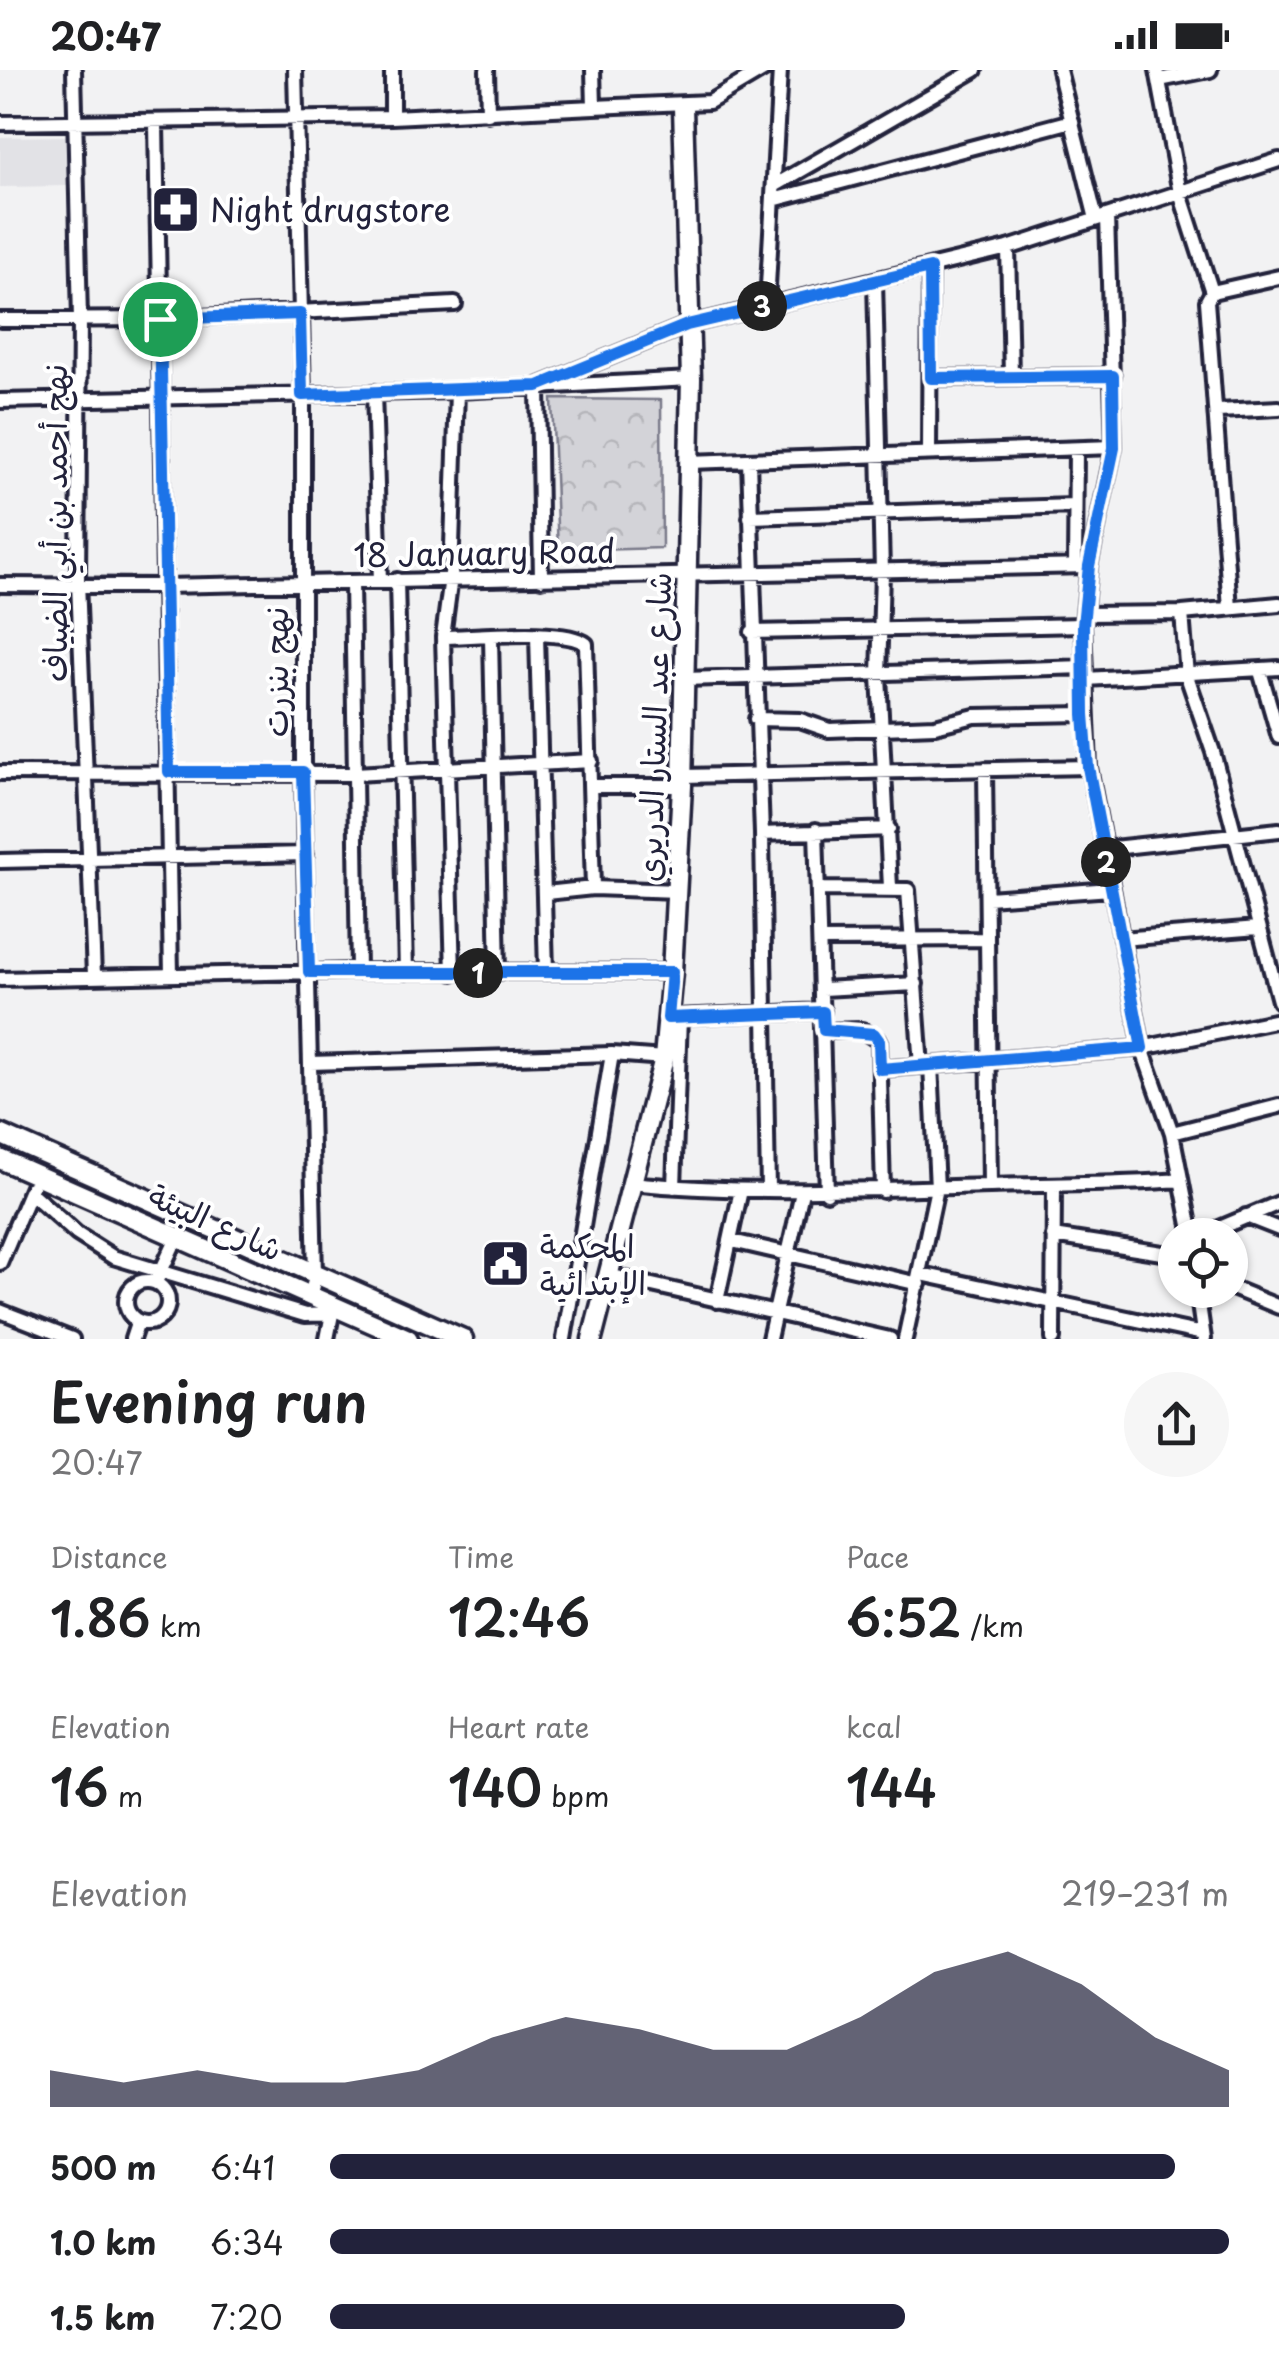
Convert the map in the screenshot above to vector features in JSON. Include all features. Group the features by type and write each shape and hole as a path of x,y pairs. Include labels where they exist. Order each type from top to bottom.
{"street":[{"name":"نهج أحمد بن أبي الضياف","path":"74,70 80,319 78,582 94,975"},
{"name":"نهج بنزرت","path":"295,70 302,395 303,772 316,1275 311,1295"},
{"path":"392,70 392,117"},
{"path":"487,70 488,114"},
{"path":"592,70 594,106"},
{"path":"0,123 156,124 488,114 594,106 683,107 709,102 763,70"},
{"path":"768,304 780,70"},
{"path":"774,193 974,70"},
{"path":"1059,70 1102,218 1113,376 1114,448 1082,566"},
{"path":"1210,70 1158,75 1180,193 1212,292 1207,314 1218,411 1230,608"},
{"name":"شارع عبد الستار الدريري","path":"592,1339 674,1017 672,972 683,781 692,379 687,325 683,107"},
{"path":"774,193 1072,121"},
{"path":"156,124 171,975"},
{"path":"538,386 687,325 1008,248 1279,160"},
{"path":"1008,248 1011,376"},
{"path":"929,454 930,268"},
{"path":"1212,292 1279,277"},
{"path":"875,280 882,572 879,676 890,829 890,888"},
{"path":"0,320 160,319 455,304"},
{"path":"931,378 1113,376"},
{"path":"0,400 457,391 692,379"},
{"path":"538,386 541,580"},
{"path":"453,973 443,637 452,578 457,391"},
{"path":"374,392 380,580"},
{"path":"1218,411 1279,408"},
{"path":"689,462 1114,448"},
{"path":"1076,450 1074,506 1082,566 1088,767 1142,1048 1172,1133 1189,1218"},
{"path":"749,461 753,678 762,834 768,1190"},
{"path":"750,517 1074,506"},
{"name":"18 January Road","path":"0,585 541,580 1082,566"},
{"path":"397,580 406,972"},
{"path":"352,582 358,971"},
{"path":"752,632 1084,620 1279,604"},
{"path":"1182,613 1188,676 1279,1000"},
{"path":"537,636 546,972"},
{"path":"443,637 578,638 586,644 593,888"},
{"path":"491,637 498,973"},
{"path":"684,680 1086,673 1188,676 1279,668"},
{"path":"1260,671 1279,738"},
{"path":"756,720 800,720 829,730 935,726 975,716 1084,714"},
{"path":"0,773 355,774 591,762"},
{"path":"592,786 758,774 1088,767"},
{"path":"985,769 990,1186"},
{"path":"762,834 890,829"},
{"path":"816,830 828,1193"},
{"path":"1104,849 1279,830"},
{"path":"0,861 306,854"},
{"path":"546,893 593,888 678,891"},
{"path":"818,888 890,888 909,892 936,1188 906,1339"},
{"path":"988,898 1111,889"},
{"path":"1120,939 1258,928"},
{"path":"820,940 987,939"},
{"path":"0,979 358,971 672,972"},
{"path":"822,989 916,984"},
{"path":"674,1187 674,1017 823,1012"},
{"path":"880,1069 1142,1048 1279,1020"},
{"path":"824,1030 874,1034 879,1041 884,1191"},
{"path":"310,1063 612,1054 664,1058"},
{"path":"564,1339 612,1054"},
{"path":"1172,1133 1279,1106"},
{"path":"0,1134 464,1339"},
{"name":"شارع البيئة","path":"0,1159 33,1184 177,1237 311,1295 333,1310 408,1339"},
{"path":"630,1183 828,1193 1054,1184 1102,1186 1182,1180"},
{"path":"0,1264 33,1184 90,1244 158,1277 305,1315 333,1310 327,1339"},
{"path":"1053,1339 1054,1184"},
{"path":"716,1301 741,1190"},
{"path":"769,1339 802,1192"},
{"path":"1241,1218 1279,1203"},
{"path":"1246,1216 1279,1230"},
{"path":"1053,1236 1158,1252"},
{"path":"158,1277 167,1295 166,1311 154,1322 138,1320 127,1308 129,1292 141,1282 158,1277 177,1237"},
{"path":"732,1240 920,1279 1052,1299 1203,1337 1199,1308"},
{"path":"608,1274 774,1316 890,1339"},
{"path":"1248,1294 1279,1307"},
{"path":"0,1310 72,1339"},
{"path":"132,1339 138,1320"}],"shaded area":[{"path":"67,136 67,186 0,187 0,137"}],"green space":[{"path":"552,399 661,400 662,548 558,551"}],"place":[{"name":"Night drugstore","path":"175,209"},
{"name":"المحكمة الإبتدائية","path":"505,1263"}],"route":[{"path":"930,268 931,378 1113,376 1114,448 1089,566 1083,625 1084,714 1088,767 1142,1048 880,1069 879,1041 874,1034 862,1030 824,1030 823,1012 668,1018 672,972 309,972 303,772 169,772 160,319 300,314 302,395 538,386 687,325 930,268"}]}
